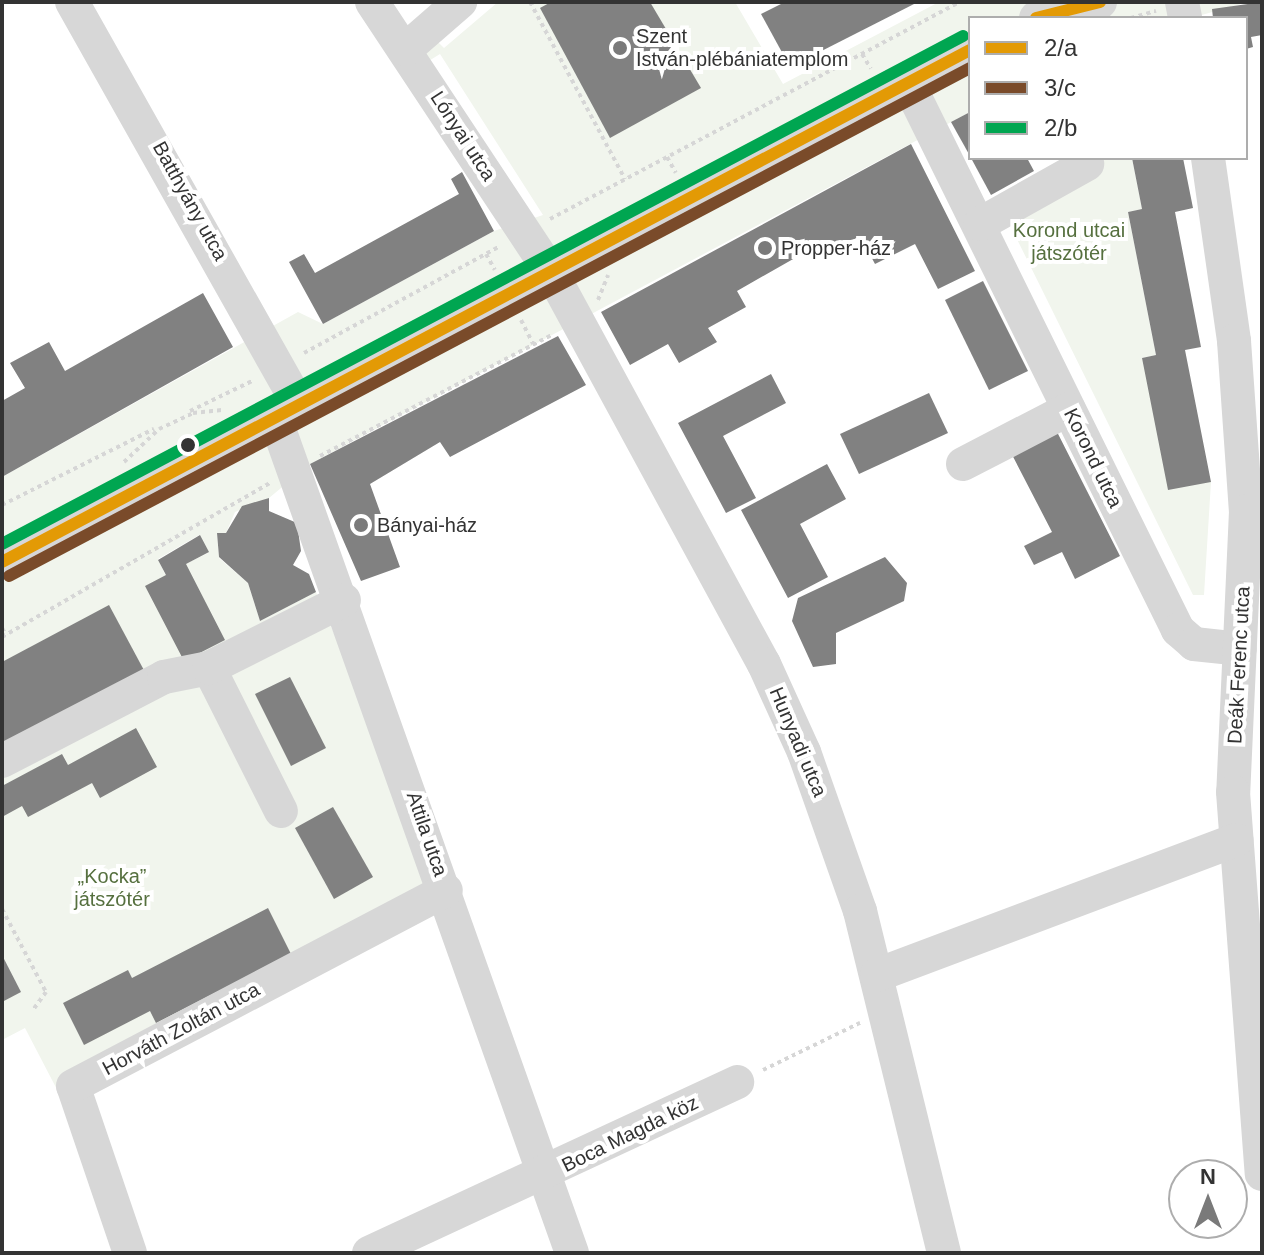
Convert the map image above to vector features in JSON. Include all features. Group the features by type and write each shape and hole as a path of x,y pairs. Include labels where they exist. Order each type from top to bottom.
{"street":[{"name":"Batthyány utca","path":"72,2 279,367 287,411"},
{"name":"Lónyai utca","path":"372,2 551,272"},
{"path":"406,49 460,2"},
{"path":"1044,16 1100,2"},
{"path":"2,562 968,51"},
{"name":"Korond utca","path":"908,83 1178,630 1194,644 1240,649"},
{"name":"Deák Ferenc utca","path":"1208,160 1234,341 1246,500 1240,649 1245,856 1262,1174"},
{"path":"980,224 1087,164"},
{"name":"Hunyadi utca","path":"551,272 680,499 804,752 887,1010 944,1253"},
{"path":"963,464 1069,409"},
{"name":"Attila utca","path":"287,411 294,470 344,600 572,1253"},
{"path":"2,761 164,677 209,668 344,600"},
{"path":"209,668 281,811"},
{"path":"877,975 1245,856"},
{"name":"Horváth Zoltán utca","path":"130,1253 73,1086 446,890"},
{"name":"Boca Magda köz","path":"369,1253 545,1175 737,1082"}],"path":[{"path":"530,2 625,179"},
{"path":"2,505 279,367 959,2"},
{"path":"2,628 4,636 294,470 580,320 617,264"},
{"path":"120,465 159,429 237,403"},
{"path":"2,909 46,992 33,1010"},
{"path":"737,1082 887,1010"}],"green space":[{"name":"„Kocka” játszótér","path":"498,2 735,2 783,84 939,2 1248,2 1198,16 968,16 968,113 310,464 269,498 235,512 226,533 217,533 219,558 248,583 260,621 316,592 446,892 64,1103 25,1028 2,1040 2,477 298,312 323,324 494,231 543,215 440,54 419,67 435,39 444,48","holes":["199,535 208,553 165,574 158,559"]},
{"name":"Korond utcai játszótér","path":"1086,160 1132,160 1142,209 1128,212 1156,355 1142,358 1211,482 1204,595 1193,595 1008,221"}],"building":[{"name":"Szent István-plébániatemplom","path":"551,2 650,2 701,88 610,138 540,8"},
{"path":"785,2 918,2 790,67 761,14"},
{"path":"1262,2 1262,35 1251,37 1253,47 1248,48 1248,16 1213,16 1212,9"},
{"path":"968,113 968,152 951,122"},
{"path":"911,144 975,271 938,289 915,244 875,264 860,236 822,257 816,246 737,291 746,307 708,328 717,342 679,363 668,344 630,365 601,312"},
{"path":"972,160 1028,160 1034,171 991,195"},
{"path":"1132,160 1183,160 1193,208 1175,212 1201,347 1185,350 1211,482 1168,490 1142,358 1156,355 1128,212 1142,209"},
{"path":"462,172 494,231 323,324 289,262 304,254 315,273 459,194 451,179"},
{"path":"983,281 1028,371 989,390 945,300"},
{"path":"203,293 233,347 2,477 2,401 25,388 10,363 49,342 65,371"},
{"name":"Bányai-ház","path":"558,336 586,385 450,457 440,442 370,484 400,567 361,581 310,464"},
{"path":"771,374 786,403 723,436 756,498 726,513 678,423"},
{"path":"929,393 948,433 859,474 840,434"},
{"path":"1053,424 1120,556 1075,579 1062,552 1034,565 1024,546 1052,532 1008,447"},
{"path":"827,464 846,499 800,524 828,577 788,598 741,510"},
{"path":"269,498 269,511 297,523 301,551 293,565 309,574 316,592 260,621 248,583 219,557 217,533 226,533 242,506"},
{"path":"200,535 209,552 186,564 225,640 184,661 145,586 166,575 158,560"},
{"path":"885,557 907,583 904,601 836,633 836,664 813,667 792,621 798,598"},
{"path":"109,605 146,674 2,751 2,662"},
{"path":"290,677 326,748 291,766 255,694"},
{"path":"136,728 157,767 100,798 92,783 28,817 22,806 2,817 2,786 62,754 68,765"},
{"path":"333,807 373,877 334,899 295,828"},
{"path":"268,908 291,954 156,1023 150,1011 84,1045 63,1003 128,970 132,978"},
{"path":"2,955 21,992 2,1002"}],"transit line":[{"name":"2/a","path":"1044,16 1100,2"},
{"name":"2/b","path":"2,544 963,36"},
{"name":"2/a","path":"2,562 968,51"},
{"name":"3/c","path":"9,576 968,69"}],"place":[{"name":"Szent István-plébániatemplom","path":"620,48"},
{"name":"Propper-ház","path":"765,248"},
{"name":"Bányai-ház","path":"361,525"}]}
